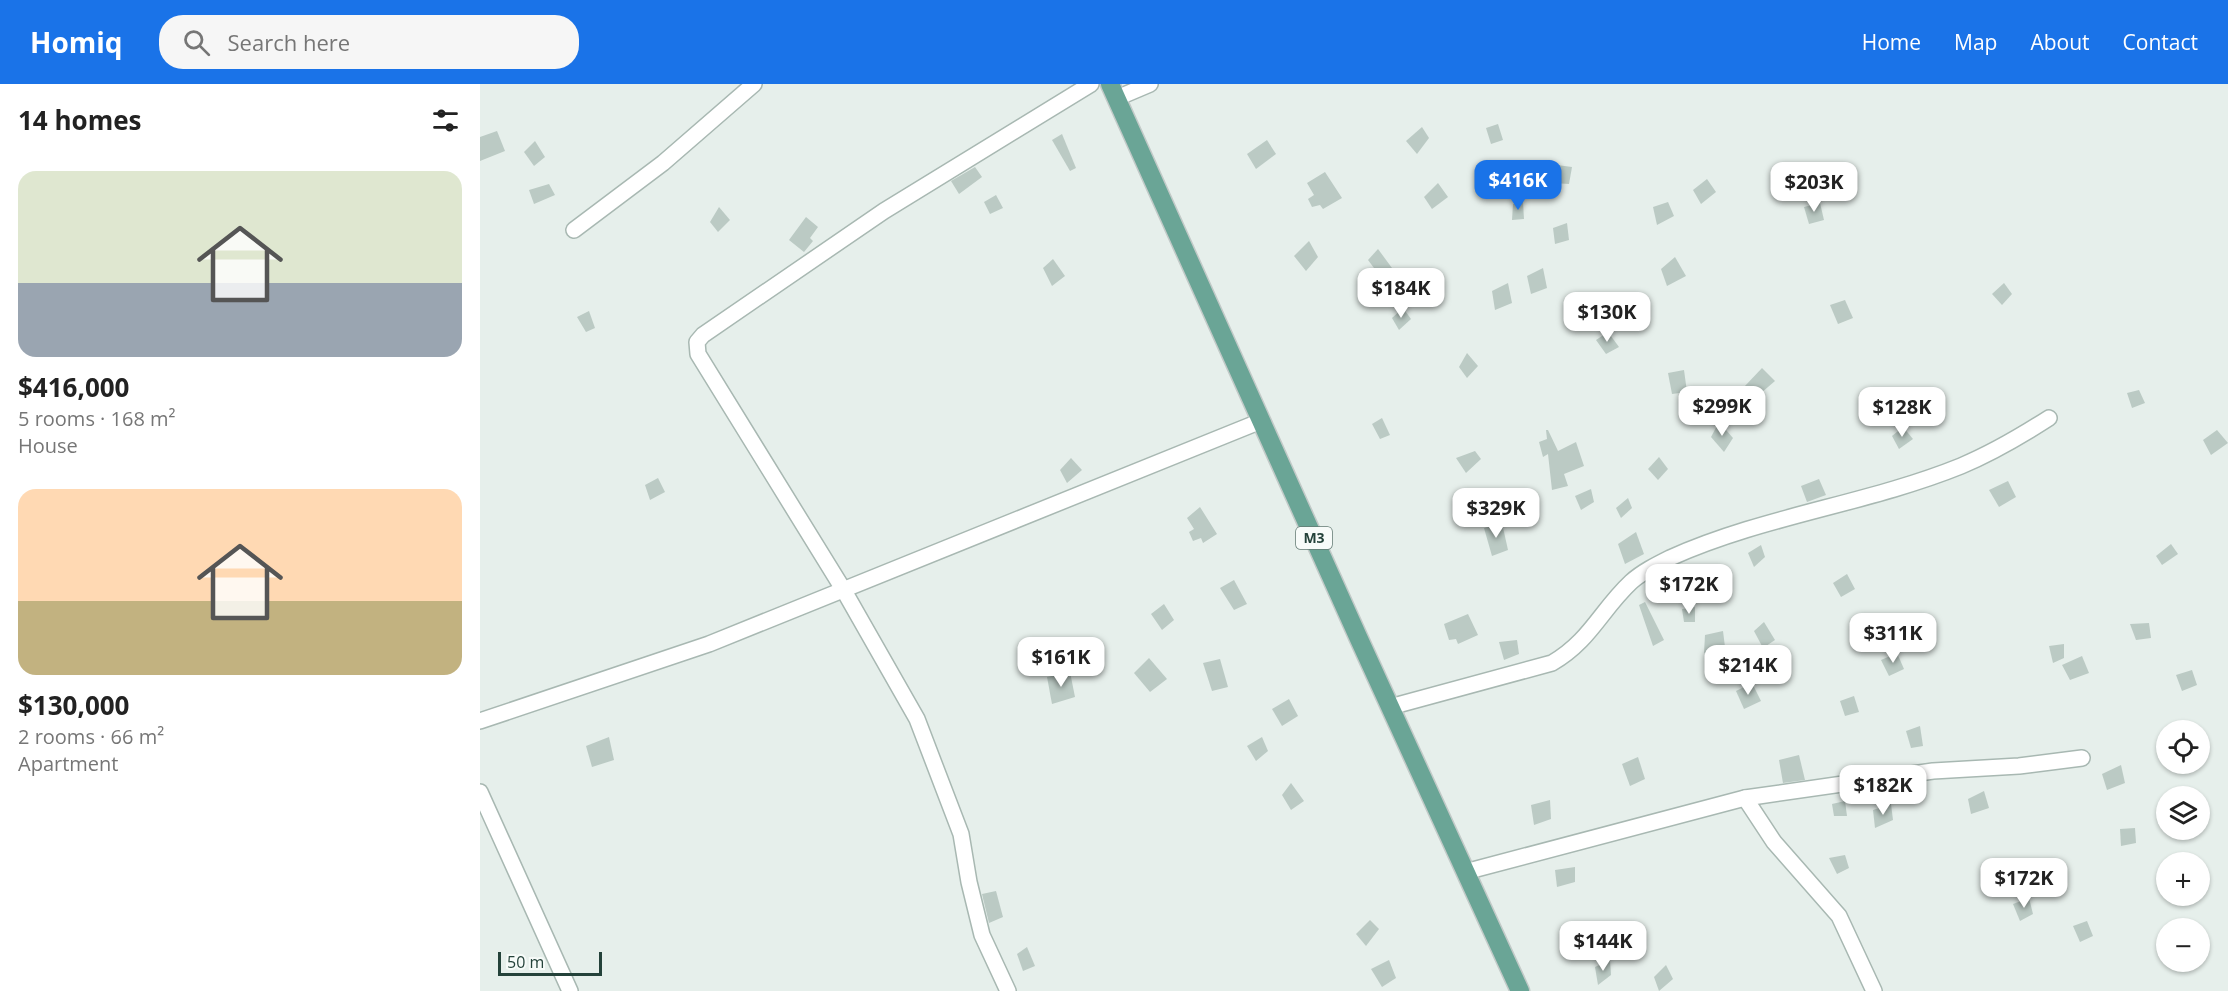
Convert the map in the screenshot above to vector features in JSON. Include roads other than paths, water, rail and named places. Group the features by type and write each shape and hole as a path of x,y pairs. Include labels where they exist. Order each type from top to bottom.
{"main road":[{"name":"M3","path":"1113,91 1390,707 1521,991"}],"street":[{"path":"574,230 663,163 754,84"},
{"path":"1008,991 982,935 969,882 961,834 917,719 843,589 698,354 697,342 703,335 884,212 1091,84"},
{"path":"1113,91 1150,84"},
{"path":"1390,707 1552,663 1572,651 1630,583 1670,558 1748,528 1911,483 1962,466 2009,443 2049,418"},
{"path":"480,721 709,644 1261,421"},
{"path":"1466,872 1745,798 1933,771 2019,766 2082,758"},
{"path":"480,792 570,991"},
{"path":"1745,798 1774,842 1839,916 1874,991"}]}
